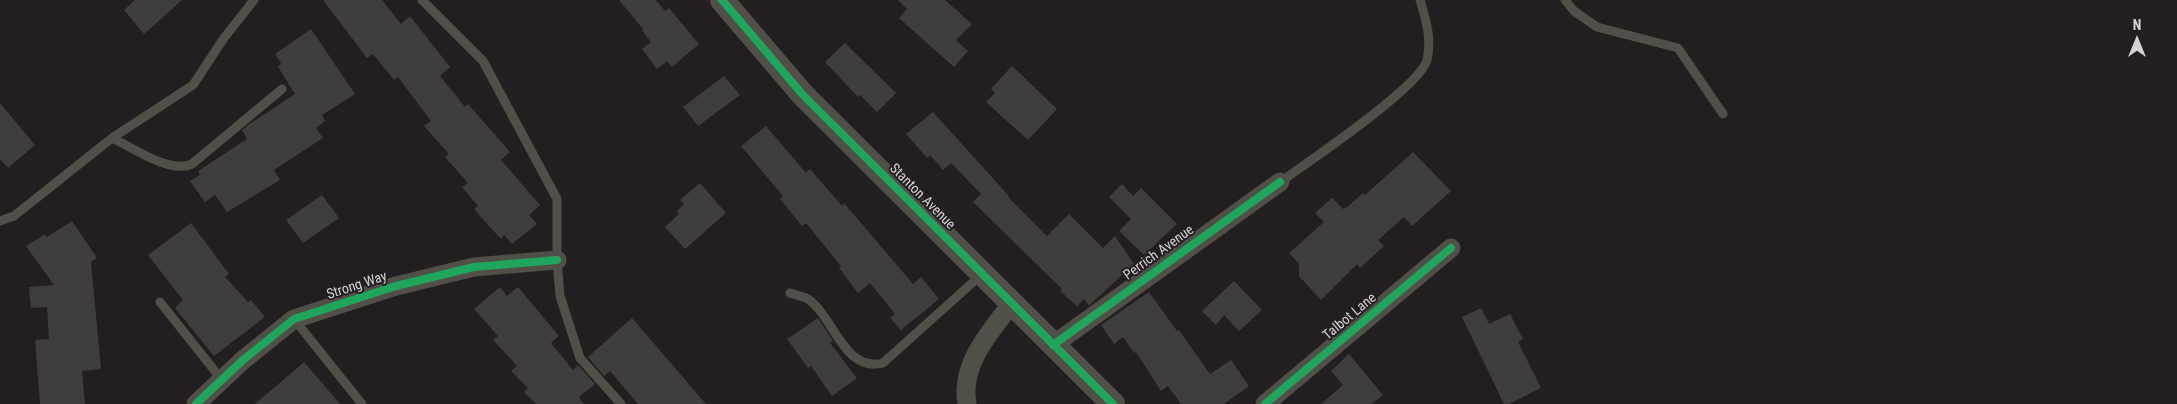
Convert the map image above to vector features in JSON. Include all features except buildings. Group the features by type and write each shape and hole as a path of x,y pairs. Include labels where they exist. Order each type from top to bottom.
{"street":[{"name":"Stanton Avenue","path":"722,0 803,95 1113,404"},
{"name":"Perrich Avenue","path":"1053,345 1280,182"},
{"name":"Talbot Lane","path":"1265,404 1451,248"},
{"name":"Strong Way","path":"196,404 294,319 396,286 474,267 557,260"},
{"path":"967,404 971,364 987,334 1011,304"}],"lane":[{"path":"0,221 14,216 112,138 193,86 224,38 254,0"},
{"path":"422,0 483,60 557,199 557,260 560,296 580,358 621,404"},
{"path":"1280,182 1346,136 1414,80 1427,61 1429,29 1420,0"},
{"path":"1565,0 1574,11 1597,27 1678,48 1724,114"},
{"path":"112,138 165,164 183,168 192,164 282,89"},
{"path":"790,293 808,299 827,320 851,356 874,365 883,363 982,274"},
{"path":"160,302 222,380"},
{"path":"294,319 362,404"}],"cycle path":[{"path":"722,0 803,95 1113,404"},
{"path":"1053,345 1280,182"},
{"path":"1265,404 1451,248"},
{"path":"196,404 243,360 294,319 396,286 474,267 557,260"}]}
